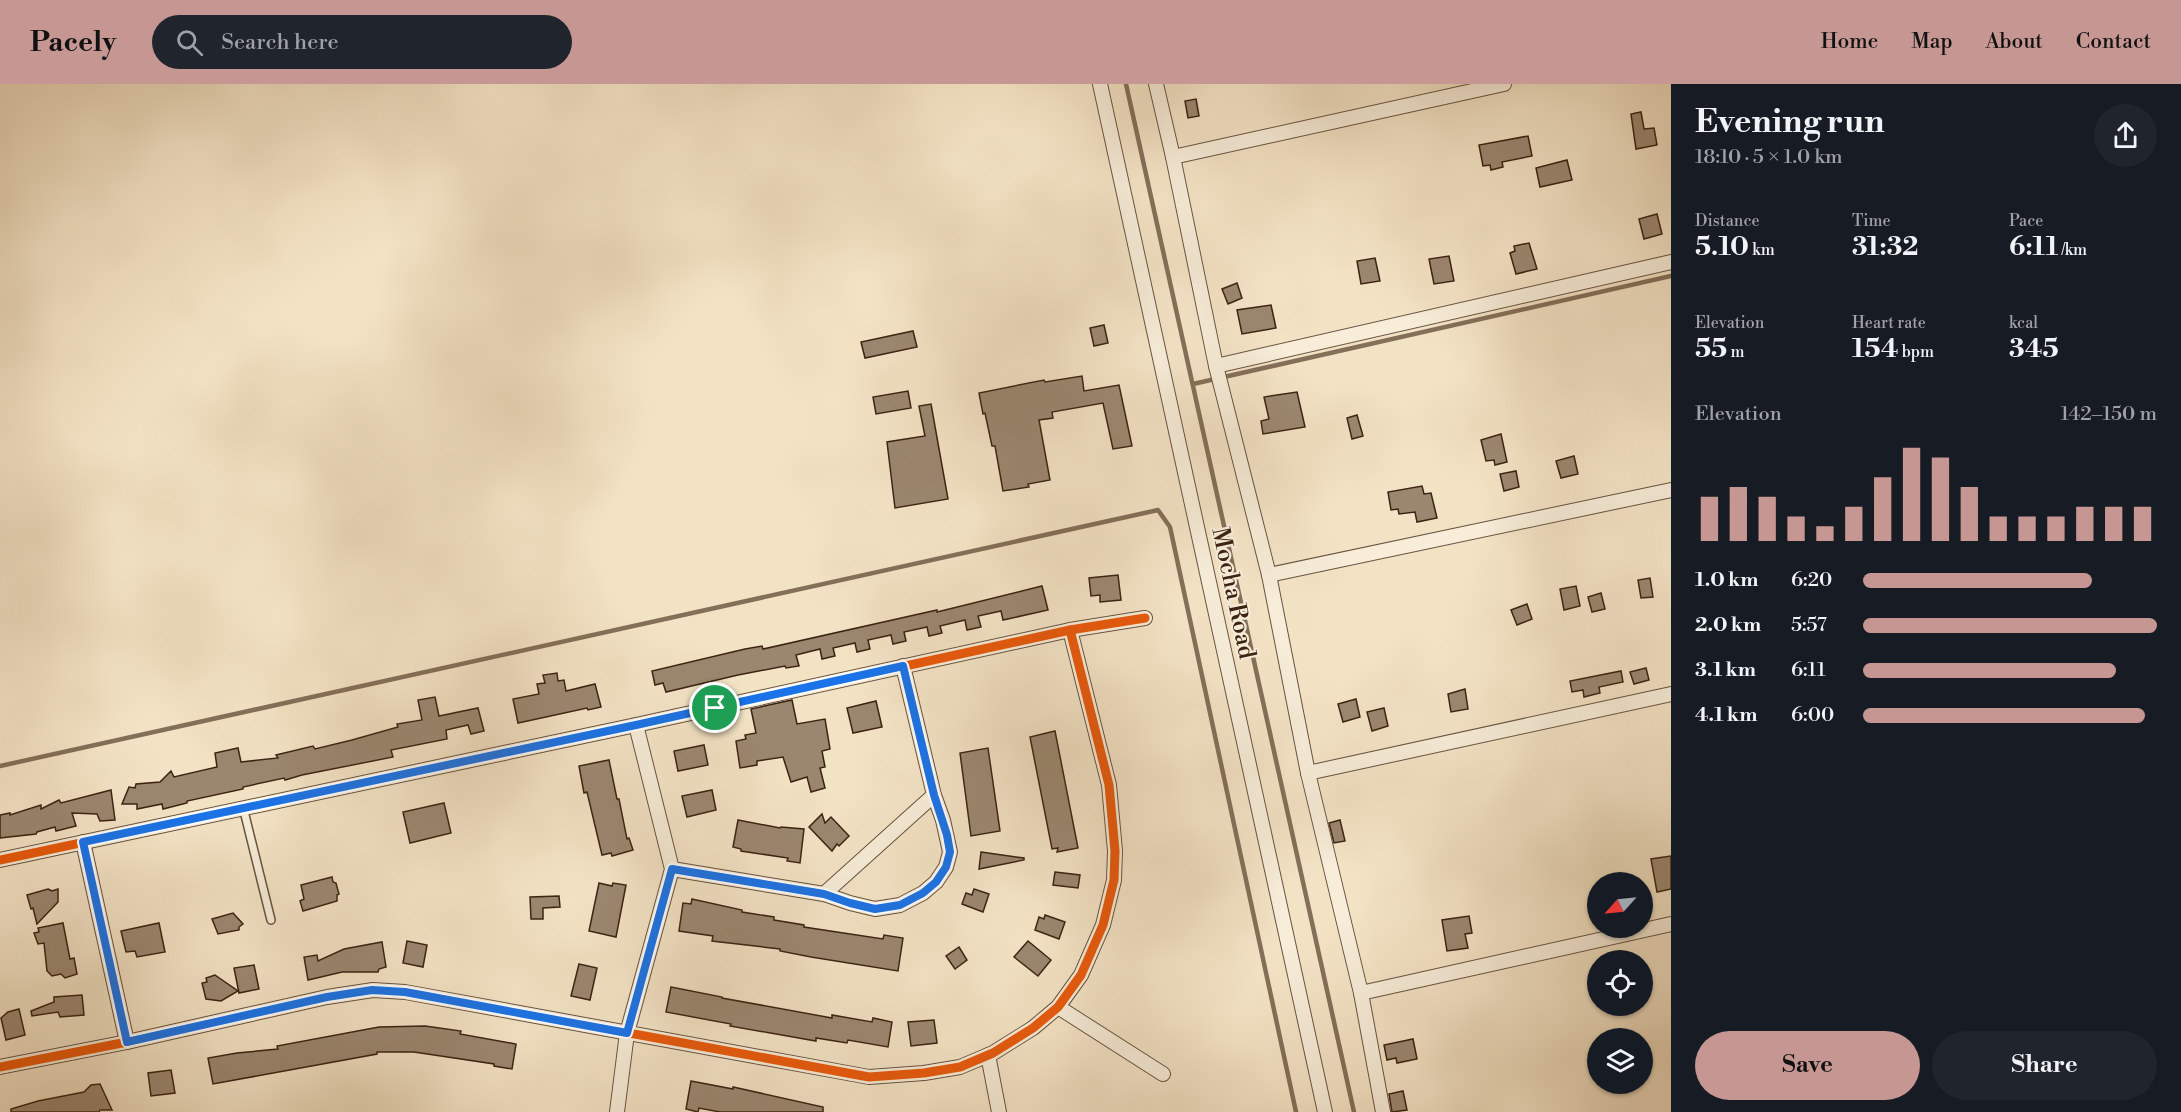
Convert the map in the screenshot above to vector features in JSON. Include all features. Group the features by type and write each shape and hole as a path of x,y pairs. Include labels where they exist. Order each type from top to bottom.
{"street":[{"name":"Mocha Road","path":"1100,84 1325,1112"},
{"path":"1156,84 1216,366 1269,575 1308,773 1361,993 1383,1112"},
{"path":"1173,157 1504,84"},
{"path":"1216,366 1671,262"},
{"path":"1269,575 1671,490"},
{"path":"0,860 1070,630 1145,618"},
{"path":"0,1067 127,1042 327,997 372,990 405,992 869,1077 924,1073 960,1067 988,1055 1033,1028 1058,1007 1081,975 1103,925 1114,880 1109,785 1070,630"},
{"path":"672,869 824,894 875,909 900,905 923,893 936,882 946,867 950,852 903,666"},
{"path":"1308,773 1671,694"},
{"path":"617,1112 627,1033 672,869 636,725"},
{"path":"824,894 934,795"},
{"path":"83,842 127,1042"},
{"path":"1361,993 1671,924"},
{"path":"1058,1007 1162,1074"},
{"path":"988,1055 999,1112"}],"lane":[{"path":"243,807 271,920"}],"building":[{"path":"1196,99 1199,116 1188,118 1185,101"},
{"path":"1641,112 1644,129 1654,128 1657,145 1636,149 1631,114"},
{"path":"1528,136 1532,156 1502,162 1503,167 1491,170 1490,165 1483,166 1479,145"},
{"path":"1567,160 1572,180 1540,187 1536,168"},
{"path":"1657,214 1662,234 1644,239 1639,219"},
{"path":"1529,243 1537,269 1516,274 1510,253 1515,251 1514,246"},
{"path":"1449,256 1454,281 1434,284 1429,259"},
{"path":"1375,258 1380,281 1361,284 1357,261"},
{"path":"1237,283 1242,298 1228,304 1222,289"},
{"path":"1271,305 1276,328 1242,334 1237,310"},
{"path":"1104,325 1108,343 1094,346 1090,328"},
{"path":"913,331 917,347 865,358 861,342"},
{"path":"1082,376 1084,391 1119,385 1132,446 1113,449 1103,403 1052,412 1053,418 1039,420 1050,480 1028,484 1029,487 1003,491 995,446 992,446 979,393 1044,380 1045,382"},
{"path":"908,391 911,408 876,414 873,397"},
{"path":"1297,392 1305,427 1263,434 1261,421 1269,419 1264,397"},
{"path":"931,404 948,499 895,508 887,442 925,436 919,406"},
{"path":"1357,415 1363,436 1352,439 1347,418"},
{"path":"1501,434 1507,462 1495,465 1494,460 1486,461 1481,440"},
{"path":"1574,456 1578,474 1561,478 1556,461"},
{"path":"1516,471 1519,487 1504,491 1500,474"},
{"path":"1422,486 1424,494 1431,493 1437,518 1417,522 1415,512 1399,514 1398,509 1391,510 1388,492"},
{"path":"1118,575 1121,600 1100,602 1100,595 1091,596 1089,578"},
{"path":"1650,578 1653,597 1641,598 1638,580"},
{"path":"1042,586 1048,610 1003,620 1001,611 978,616 981,627 967,630 965,620 940,626 942,633 929,636 927,627 904,632 906,641 893,644 891,635 868,640 870,649 857,652 855,643 833,648 835,656 822,659 820,649 796,655 799,666 786,668 785,666 738,675 666,692 663,683 655,685 652,671 745,649 762,646 763,649 937,610 937,612"},
{"path":"1576,586 1580,606 1564,610 1560,589"},
{"path":"1601,593 1605,609 1592,612 1588,597"},
{"path":"1527,604 1532,619 1517,625 1511,610"},
{"path":"1646,668 1649,680 1634,684 1630,672"},
{"path":"1621,671 1623,682 1599,687 1600,693 1584,697 1583,690 1572,692 1570,681"},
{"path":"557,673 558,681 564,680 566,691 595,684 601,707 518,723 513,699 539,694 537,684 545,683 543,675"},
{"path":"1465,689 1468,709 1451,712 1448,694"},
{"path":"435,697 439,716 478,708 484,731 471,734 468,725 446,730 447,739 391,750 393,757 243,787 243,789 187,801 187,803 163,809 162,804 137,809 137,804 122,804 129,787 135,788 136,784 160,782 171,771 174,777 217,767 215,753 238,748 241,762 278,758 276,755 352,740 398,727 397,724 422,720 418,700"},
{"path":"1356,699 1360,717 1343,722 1338,704"},
{"path":"792,700 797,724 825,719 830,749 822,751 825,767 820,768 825,788 811,792 807,777 791,782 783,757 757,761 757,765 740,768 736,741 746,739 745,735 756,733 751,709"},
{"path":"876,701 882,727 853,733 847,708"},
{"path":"1384,708 1388,726 1372,731 1367,712"},
{"path":"1055,731 1078,848 1057,852 1058,848 1052,849 1030,737"},
{"path":"704,745 708,765 678,771 674,751"},
{"path":"988,748 1000,831 971,836 960,753"},
{"path":"609,760 627,839 629,838 633,850 612,856 611,853 602,855 587,792 584,793 579,766"},
{"path":"111,790 115,820 100,821 97,814 72,813 76,826 56,831 55,827 36,834 0,838 0,815 10,813 10,815 41,805 41,809 59,800 61,803"},
{"path":"712,790 716,810 687,817 682,796"},
{"path":"444,803 451,833 410,843 403,812"},
{"path":"822,814 825,823 831,817 849,836 839,846 837,844 832,851 809,827"},
{"path":"738,820 780,828 804,829 800,863 787,861 788,858 741,851 733,847"},
{"path":"1340,820 1345,841 1334,843 1329,823"},
{"path":"981,852 1024,858 1024,860 979,869"},
{"path":"1671,856 1671,889 1657,892 1651,859"},
{"path":"1055,872 1080,875 1078,888 1053,885"},
{"path":"332,877 339,894 337,901 303,911 300,901 304,899 301,885"},
{"path":"599,883 612,886 613,883 626,885 616,937 589,931"},
{"path":"48,889 52,891 58,889 58,902 37,924 27,895"},
{"path":"974,889 989,894 983,912 962,904 966,893 972,895"},
{"path":"559,896 560,907 543,908 543,919 531,919 530,897"},
{"path":"692,899 742,910 742,912 774,917 774,920 804,925 804,927 883,939 884,935 903,938 898,971 811,957 780,951 780,949 712,941 713,936 679,931 683,903 691,904"},
{"path":"233,913 243,924 239,930 218,934 212,919"},
{"path":"1045,915 1065,922 1059,939 1035,930 1039,917 1044,919"},
{"path":"1469,916 1472,933 1465,934 1468,948 1447,951 1442,920"},
{"path":"63,923 70,959 74,958 77,974 65,978 61,974 52,976 47,971 44,943 38,944 34,933 39,932 38,928"},
{"path":"159,923 165,952 137,957 135,951 126,952 121,931"},
{"path":"407,941 427,945 423,967 403,963"},
{"path":"1028,941 1051,960 1038,976 1014,957"},
{"path":"382,942 386,967 379,969 378,972 342,972 308,980 304,957 317,955 318,961 344,949"},
{"path":"959,947 967,960 955,969 946,956"},
{"path":"579,964 597,968 590,1000 571,996"},
{"path":"254,965 259,989 239,993 234,968"},
{"path":"215,975 238,991 221,1001 206,999 202,983 207,982 206,978"},
{"path":"671,987 832,1018 832,1015 872,1022 873,1018 892,1022 888,1047 848,1040 847,1043 816,1038 816,1041 666,1012"},
{"path":"82,995 84,1015 60,1017 58,1012 32,1016 31,1011 54,1002 54,997"},
{"path":"19,1009 25,1035 6,1040 1,1018 8,1012"},
{"path":"934,1020 937,1043 911,1046 908,1022"},
{"path":"425,1026 461,1031 460,1034 516,1044 512,1069 494,1066 494,1064 414,1052 377,1052 377,1054 213,1084 208,1058 278,1049 277,1046 379,1027"},
{"path":"1413,1039 1417,1059 1397,1063 1396,1058 1387,1060 1384,1045"},
{"path":"171,1070 175,1093 151,1096 148,1073"},
{"path":"691,1081 733,1089 733,1087 823,1107 823,1112 720,1112 699,1108 698,1112 686,1109"},
{"path":"100,1084 112,1110 11,1112 11,1109 84,1092 91,1085"},
{"path":"1403,1091 1407,1110 1392,1112 1389,1094"}],"waterway":[{"path":"1126,84 1354,1112"},
{"path":"1193,384 1671,276"},
{"path":"0,766 1158,510 1170,527 1296,1112"}],"cycle path":[{"path":"0,860 1070,630 1145,618"},
{"path":"0,1067 127,1042 327,997 373,990 405,992 869,1077 924,1073 960,1067 993,1053 1033,1028 1058,1007 1081,975 1103,925 1114,880 1115,851 1109,785 1070,630"}],"route":[{"path":"903,666 950,852 946,867 936,882 923,893 900,905 875,909 824,894 672,869 627,1033 405,992 372,990 327,997 127,1042 83,842 715,708 903,666"}]}
